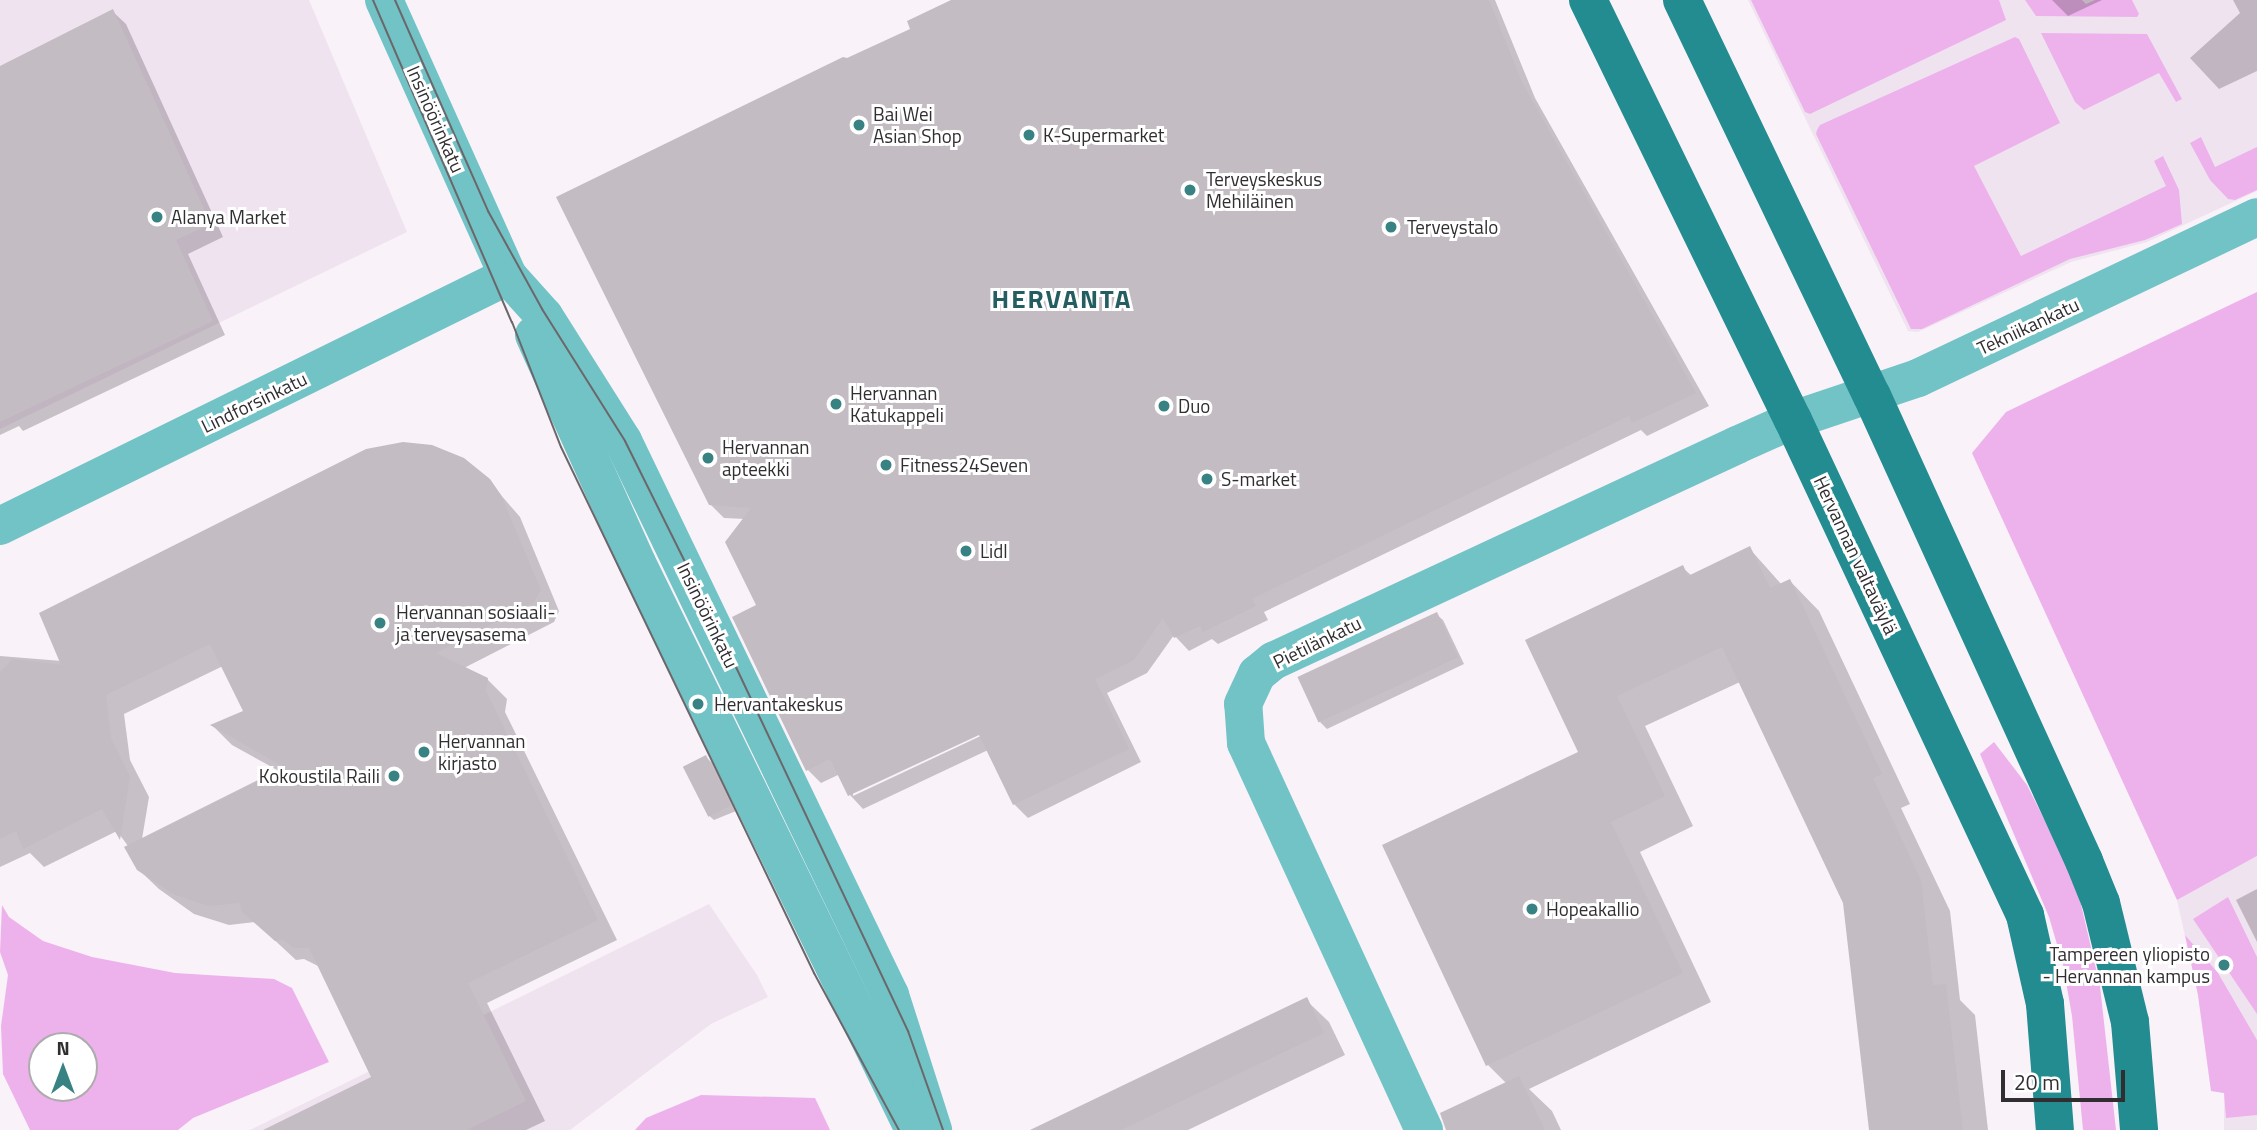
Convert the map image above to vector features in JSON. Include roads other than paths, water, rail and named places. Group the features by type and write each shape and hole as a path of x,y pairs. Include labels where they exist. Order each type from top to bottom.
{"main road":[{"name":"Hervannan valtaväylä","path":"1588,0 1793,420 2025,915 2045,1004 2056,1130"},
{"path":"1682,0 1872,396 2101,903 2130,1022 2139,1130"}],"street":[{"name":"Insinöörinkatu","path":"384,0 637,563 914,1130"},
{"name":"Tekniikankatu","path":"1793,420 1872,396 1918,378 2257,217"},
{"name":"Insinöörinkatu","path":"508,276 544,316 623,441 890,995 933,1130"},
{"name":"Lindforsinkatu","path":"0,526 508,276"},
{"name":"Pietilänkatu","path":"1424,1130 1246,743 1242,721 1247,691 1257,674 1273,661 1793,420"}],"tram line":[{"path":"373,0 512,322 561,447 814,973 899,1130"},
{"path":"395,0 488,211 542,309 625,441 709,610 908,1031 943,1130"}],"place":[{"name":"Bai Wei Asian Shop","path":"859,125"},
{"name":"K-Supermarket","path":"1029,135"},
{"name":"Terveyskeskus Mehiläinen","path":"1190,190"},
{"name":"Alanya Market","path":"157,217"},
{"name":"Terveystalo","path":"1391,227"},
{"name":"Hervannan Katukappeli","path":"836,404"},
{"name":"Duo","path":"1164,406"},
{"name":"Hervannan apteekki","path":"708,458"},
{"name":"Fitness24Seven","path":"886,465"},
{"name":"S-market","path":"1207,479"},
{"name":"Lidl","path":"966,551"},
{"name":"Hervannan sosiaali- ja terveysasema","path":"380,623"},
{"name":"Hervantakeskus","path":"698,704"},
{"name":"Hervannan kirjasto","path":"424,752"},
{"name":"Kokoustila Raili","path":"394,776"},
{"name":"Hopeakallio","path":"1532,909"},
{"name":"Tampereen yliopisto - Hervannan kampus","path":"2224,965"}],"district":[{"name":"HERVANTA","path":"1062,299"}]}
